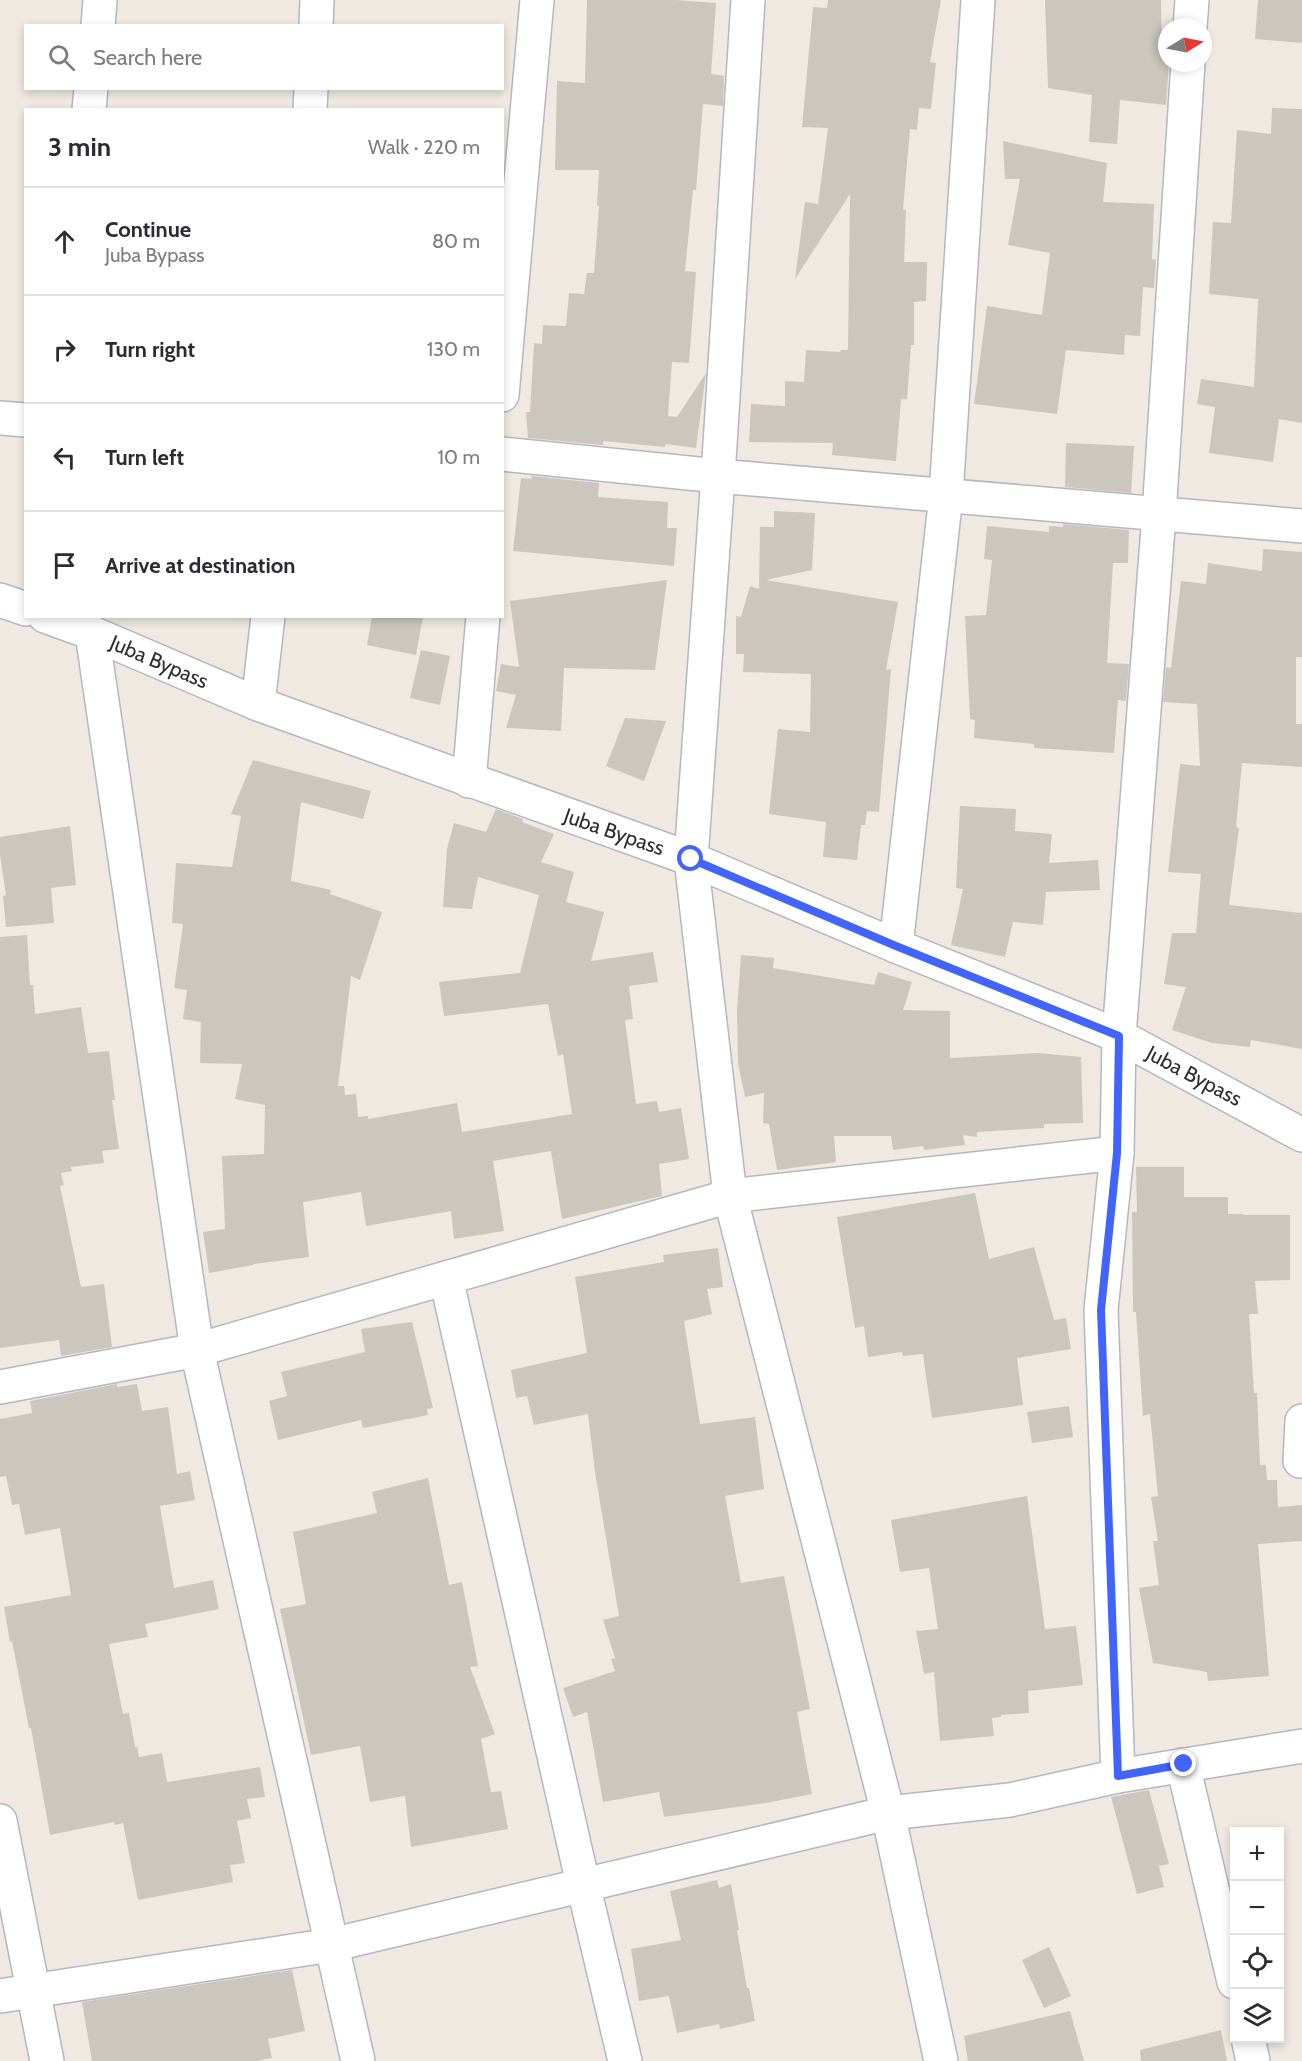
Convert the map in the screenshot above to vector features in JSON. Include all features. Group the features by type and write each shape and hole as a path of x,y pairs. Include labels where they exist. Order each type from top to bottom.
{"street":[{"path":"98,24 100,0"},
{"path":"316,24 317,0"},
{"path":"504,372 537,0"},
{"path":"748,0 691,859 730,1196 888,1813 941,2061"},
{"path":"896,946 946,495 978,0"},
{"path":"1191,18 1192,0"},
{"path":"1118,1776 1101,1310 1117,1153 1119,1036 1159,514 1187,72"},
{"path":"89,108 91,90"},
{"path":"310,108 311,90"},
{"path":"0,418 24,420"},
{"path":"504,454 718,476 1302,526"},
{"path":"0,600 24,608"},
{"name":"Juba Bypass","path":"51,618 92,633 258,704 691,859 896,946 1119,1036 1302,1135"},
{"path":"258,704 267,618"},
{"path":"469,781 483,618"},
{"path":"92,633 197,1350 358,2061"},
{"path":"0,1387 197,1350 730,1196 1117,1153"},
{"path":"446,1278 625,2061"},
{"path":"1300,1461 1302,1421"},
{"path":"0,1996 331,1945 888,1813 1011,1800 1118,1776 1302,1746"},
{"path":"1184,1764 1230,1965"},
{"path":"0,1821 47,2061"},
{"path":"1249,2043 1253,2061"}],"building":[{"path":"587,0 676,0 716,3 711,74 724,76 723,106 703,104 696,190 693,190 685,271 696,272 689,363 672,362 668,416 677,417 706,373 696,448 603,441 603,445 528,438 526,412 530,412 534,343 542,344 543,325 566,326 569,293 584,294 587,273 594,273 599,170 555,170 557,81 585,83"},
{"path":"828,0 941,0 930,62 936,63 931,109 919,108 917,130 910,129 903,210 906,210 904,262 927,262 926,301 914,302 914,345 911,345 907,399 901,399 896,461 832,455 833,443 749,442 751,404 785,406 785,381 804,382 806,350 840,352 848,350 850,194 795,279 805,202 818,204 828,128 802,127 813,7 827,8"},
{"path":"1045,0 1161,0 1161,18 1158,18 1158,72 1168,72 1166,105 1120,100 1117,144 1089,142 1092,95 1048,88"},
{"path":"1258,0 1302,0 1302,43 1255,39"},
{"path":"1272,108 1302,109 1302,423 1279,419 1273,462 1209,453 1215,407 1197,404 1201,379 1254,387 1258,299 1209,294 1213,222 1231,223 1237,130 1271,134"},
{"path":"1003,141 1107,163 1103,202 1154,204 1152,259 1156,260 1154,288 1143,287 1140,336 1125,335 1124,355 1066,350 1057,414 974,404 987,306 1042,315 1050,253 1008,245 1020,179 1005,179"},
{"path":"1066,443 1134,446 1131,493 1065,487"},
{"path":"531,476 599,483 598,497 668,502 667,528 677,528 674,566 513,551 521,478 532,479"},
{"path":"774,511 815,513 812,570 766,580 898,602 886,670 891,669 879,812 867,811 865,825 861,825 857,860 823,857 826,822 769,814 778,729 810,732 811,674 743,672 744,654 736,654 736,616 741,617 750,586 759,589 760,527 774,527"},
{"path":"1063,524 1129,530 1128,563 1113,563 1107,663 1129,664 1126,701 1118,700 1114,753 1034,748 1034,744 974,738 975,720 970,719 965,616 986,615 992,560 984,559 987,526 1049,532 1049,526 1063,527"},
{"path":"1263,549 1302,552 1302,657 1296,657 1296,724 1302,724 1302,767 1242,763 1236,827 1239,828 1229,905 1302,913 1302,1049 1251,1040 1250,1047 1212,1043 1172,1030 1186,987 1164,984 1172,933 1196,933 1201,874 1168,872 1180,764 1200,766 1197,704 1163,702 1166,667 1171,668 1181,581 1206,584 1208,563 1262,571"},
{"path":"667,580 655,670 564,668 561,731 506,728 516,695 496,691 501,664 519,667 510,601"},
{"path":"372,618 423,618 416,655 367,645"},
{"path":"421,650 450,656 440,705 410,698"},
{"path":"625,718 666,721 644,781 606,766"},
{"path":"253,760 371,791 363,819 301,802 291,881 331,890 330,894 382,912 360,980 351,976 338,1086 344,1086 345,1095 356,1094 358,1117 368,1116 368,1119 457,1103 462,1132 572,1114 563,1054 558,1056 548,1004 444,1016 439,982 520,973 539,895 478,877 472,909 443,907 447,849 454,823 486,832 496,809 554,834 541,862 574,872 566,902 604,912 591,961 653,952 658,982 629,986 633,1019 625,1020 636,1104 657,1101 659,1112 681,1108 689,1159 659,1164 662,1196 562,1219 551,1151 493,1161 504,1231 454,1239 451,1211 366,1226 361,1192 303,1202 309,1257 253,1264 209,1273 203,1232 225,1229 222,1156 264,1154 265,1105 235,1099 242,1064 200,1063 201,1022 183,1019 187,990 174,988 183,924 172,923 176,863 232,867 241,816 231,814"},
{"path":"960,806 1016,809 1015,831 1052,834 1049,863 1098,860 1100,890 1046,892 1043,925 1013,922 1005,957 951,945 963,889 956,888"},
{"path":"70,826 76,885 51,888 54,923 6,927 3,896 6,895 0,855 0,837"},
{"path":"27,935 30,985 33,985 35,1014 81,1007 88,1053 109,1051 115,1100 112,1100 119,1149 102,1151 104,1163 71,1167 72,1171 61,1173 64,1185 60,1186 81,1287 104,1284 112,1347 61,1356 59,1340 0,1348 0,937"},
{"path":"741,955 774,958 773,968 874,985 878,972 912,982 903,1010 950,1011 950,1058 1038,1053 1081,1057 1083,1123 1044,1124 1044,1128 977,1132 977,1137 963,1135 965,1145 924,1150 923,1146 893,1150 891,1136 834,1136 836,1162 777,1170 769,1124 763,1123 764,1093 745,1097 738,1063 737,1010"},
{"path":"1136,1167 1184,1167 1184,1197 1228,1197 1228,1214 1290,1215 1290,1280 1255,1281 1258,1314 1249,1314 1254,1393 1257,1393 1260,1465 1266,1465 1267,1480 1277,1480 1278,1507 1302,1505 1302,1541 1258,1544 1269,1676 1208,1681 1207,1672 1153,1663 1139,1588 1159,1585 1153,1541 1158,1541 1151,1497 1158,1496 1150,1414 1143,1416 1136,1312 1133,1312 1132,1212 1137,1212"},
{"path":"975,1193 989,1259 1034,1247 1054,1320 1066,1318 1071,1349 1017,1358 1023,1405 932,1418 923,1354 903,1356 902,1352 868,1357 864,1326 855,1328 837,1217"},
{"path":"718,1248 723,1287 707,1289 712,1314 684,1321 700,1424 755,1417 764,1489 725,1496 741,1583 784,1576 810,1709 797,1712 812,1794 766,1803 664,1817 659,1792 603,1802 587,1712 573,1717 563,1688 615,1671 611,1659 615,1658 603,1620 619,1616 595,1472 588,1414 534,1425 527,1396 516,1398 511,1370 587,1353 575,1277 664,1262 663,1255"},
{"path":"412,1322 433,1408 427,1409 428,1415 363,1428 361,1420 278,1440 269,1401 287,1396 281,1372 365,1352 361,1329"},
{"path":"117,1384 117,1387 137,1384 142,1411 168,1407 177,1474 190,1471 195,1500 160,1506 174,1588 213,1580 219,1609 145,1624 148,1637 109,1644 123,1714 129,1713 139,1757 162,1753 167,1782 260,1767 265,1797 247,1799 251,1818 237,1821 245,1863 230,1865 233,1882 138,1900 123,1823 115,1825 114,1822 50,1835 31,1728 29,1728 4,1607 71,1595 60,1528 25,1535 19,1504 12,1505 6,1476 0,1477 0,1419 32,1413 30,1401"},
{"path":"1069,1406 1073,1437 1032,1443 1027,1412"},
{"path":"428,1478 449,1585 462,1582 478,1666 470,1667 495,1734 481,1739 491,1792 501,1791 508,1829 411,1847 405,1796 370,1802 360,1746 311,1755 280,1609 306,1604 293,1532 377,1513 372,1492"},
{"path":"1027,1496 1045,1629 1076,1626 1083,1685 1028,1691 1029,1713 992,1718 994,1736 940,1741 934,1672 924,1674 916,1631 938,1629 929,1568 900,1572 891,1520"},
{"path":"1149,1790 1169,1864 1159,1866 1164,1887 1137,1894 1111,1797"},
{"path":"717,1880 719,1888 731,1884 747,1988 749,1988 755,2021 720,2029 719,2024 677,2033 669,1996 639,2001 631,1949 681,1940 670,1891"},
{"path":"1049,1947 1071,1996 1044,2008 1022,1960"},
{"path":"292,1970 305,2031 268,2039 272,2058 256,2061 92,2061 82,2002"},
{"path":"1070,2011 1084,2061 968,2061 964,2036"},
{"path":"1221,2030 1227,2061 1141,2061 1140,2050"}],"route":[{"path":"691,859 896,946 1119,1036 1117,1153 1101,1310 1118,1776 1184,1764"}]}
